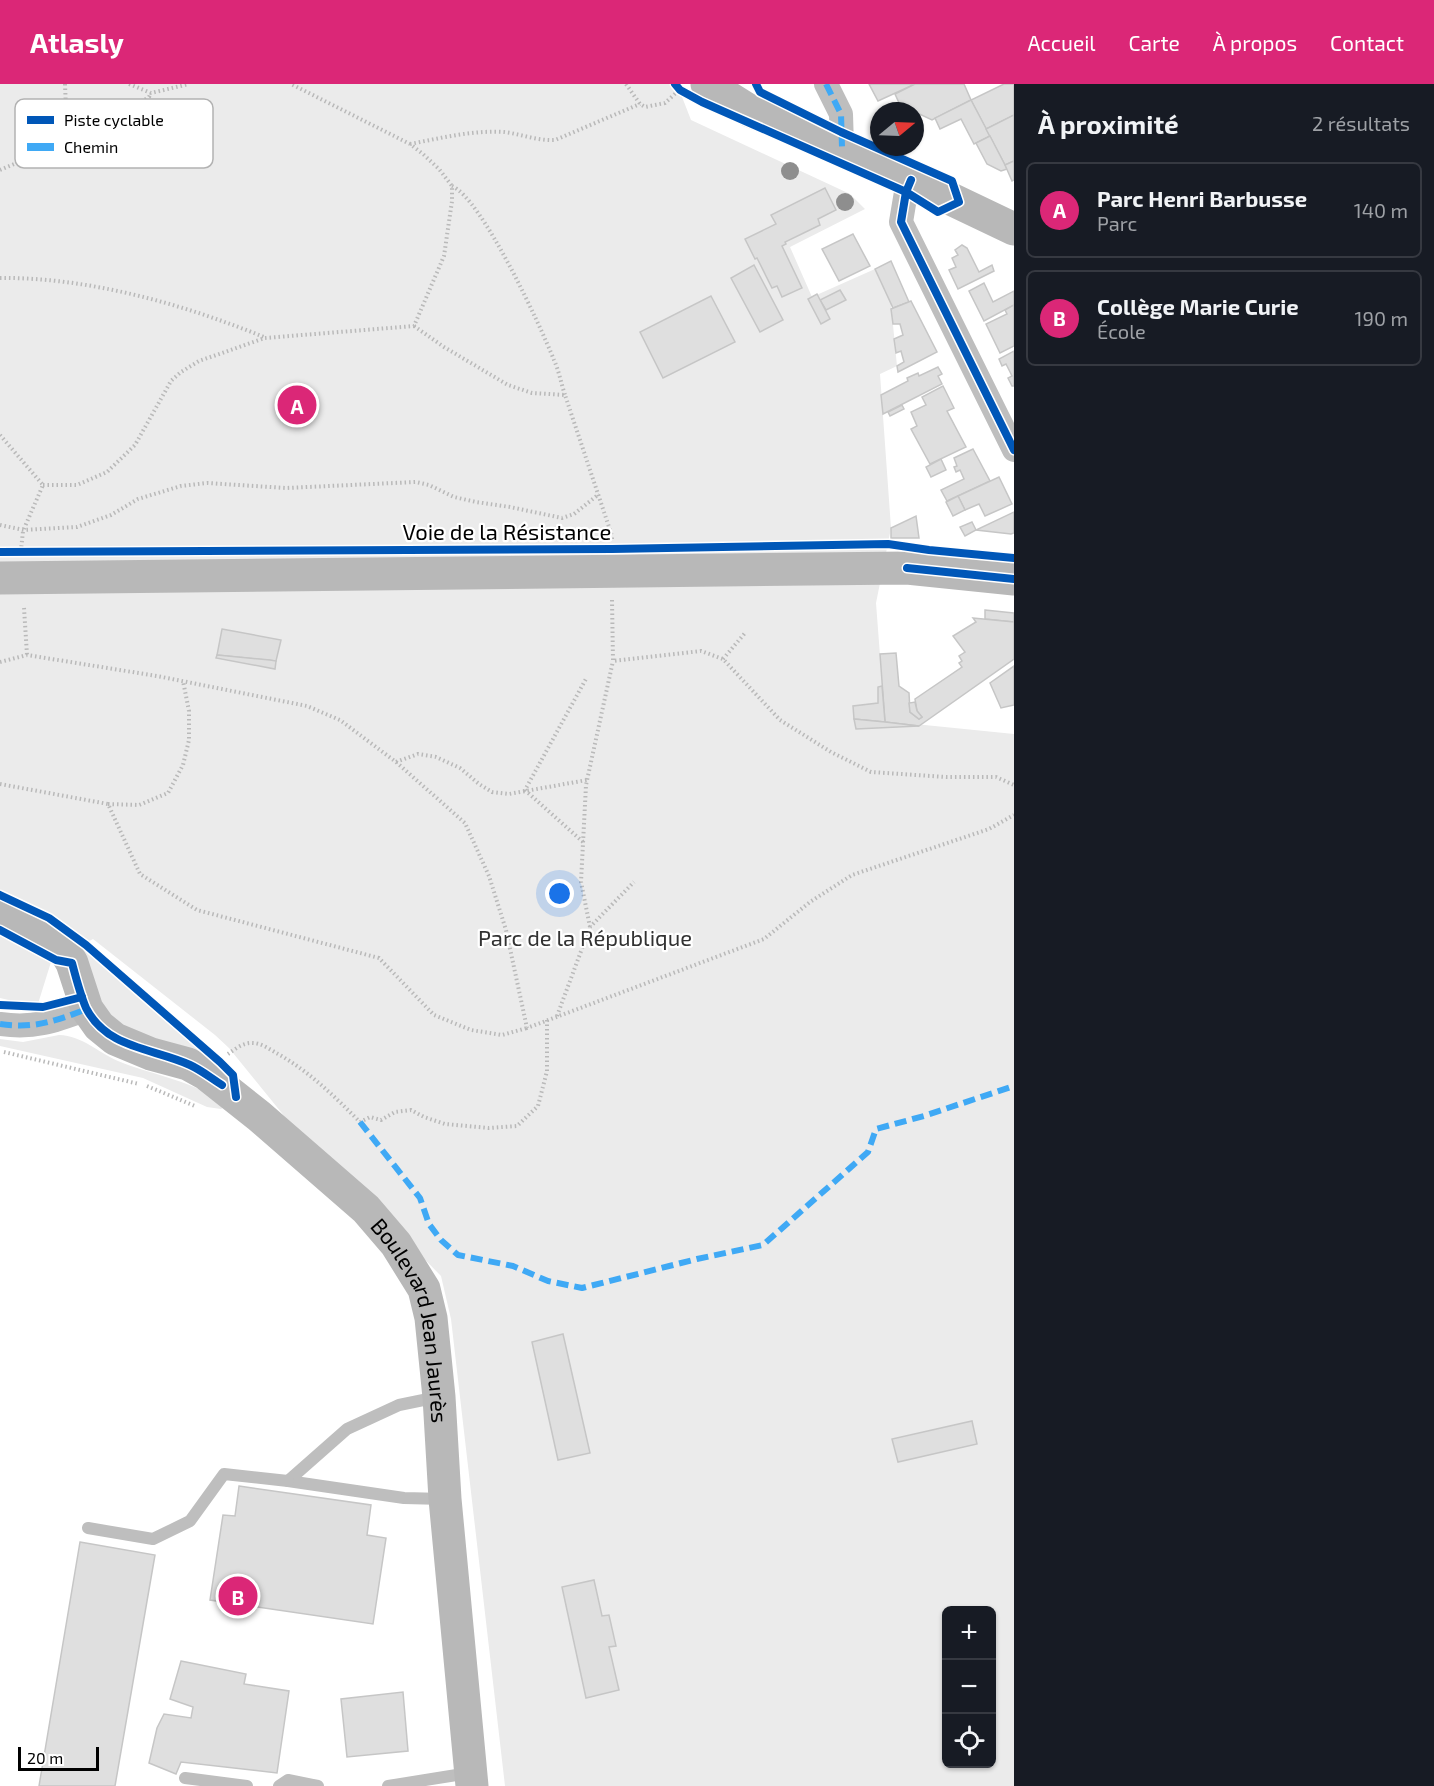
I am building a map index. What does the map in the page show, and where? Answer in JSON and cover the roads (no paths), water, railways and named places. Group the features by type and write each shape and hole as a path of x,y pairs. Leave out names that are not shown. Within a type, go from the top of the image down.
{"street":[{"path":"826,84 841,114 842,147"},
{"path":"696,87 842,147 1014,229"},
{"path":"911,180 906,192 901,222 1014,450"},
{"name":"Voie de la Résistance","path":"17,563 907,568 1014,579"},
{"path":"0,912 28,925 66,951 87,1009 38,1025 23,1027 0,1024"},
{"name":"Boulevard Jean Jaurès","path":"87,1009 99,1026 115,1039 132,1047 188,1064 222,1085 366,1209 396,1244 424,1289 431,1318 439,1397 445,1499 471,1779"}],"lane":[{"path":"288,1481 347,1429 399,1405 439,1397"},
{"path":"88,1528 153,1539 190,1521 224,1474 404,1498 445,1499"},
{"path":"185,1778 247,1786"},
{"path":"388,1786 471,1779"},
{"path":"279,1786 288,1780 318,1786"}],"place":[{"name":"Parc Henri Barbusse","path":"297,405"},
{"name":"Collège Marie Curie","path":"238,1596"}],"park label":[{"name":"Parc de la République","path":"585,937"}]}
